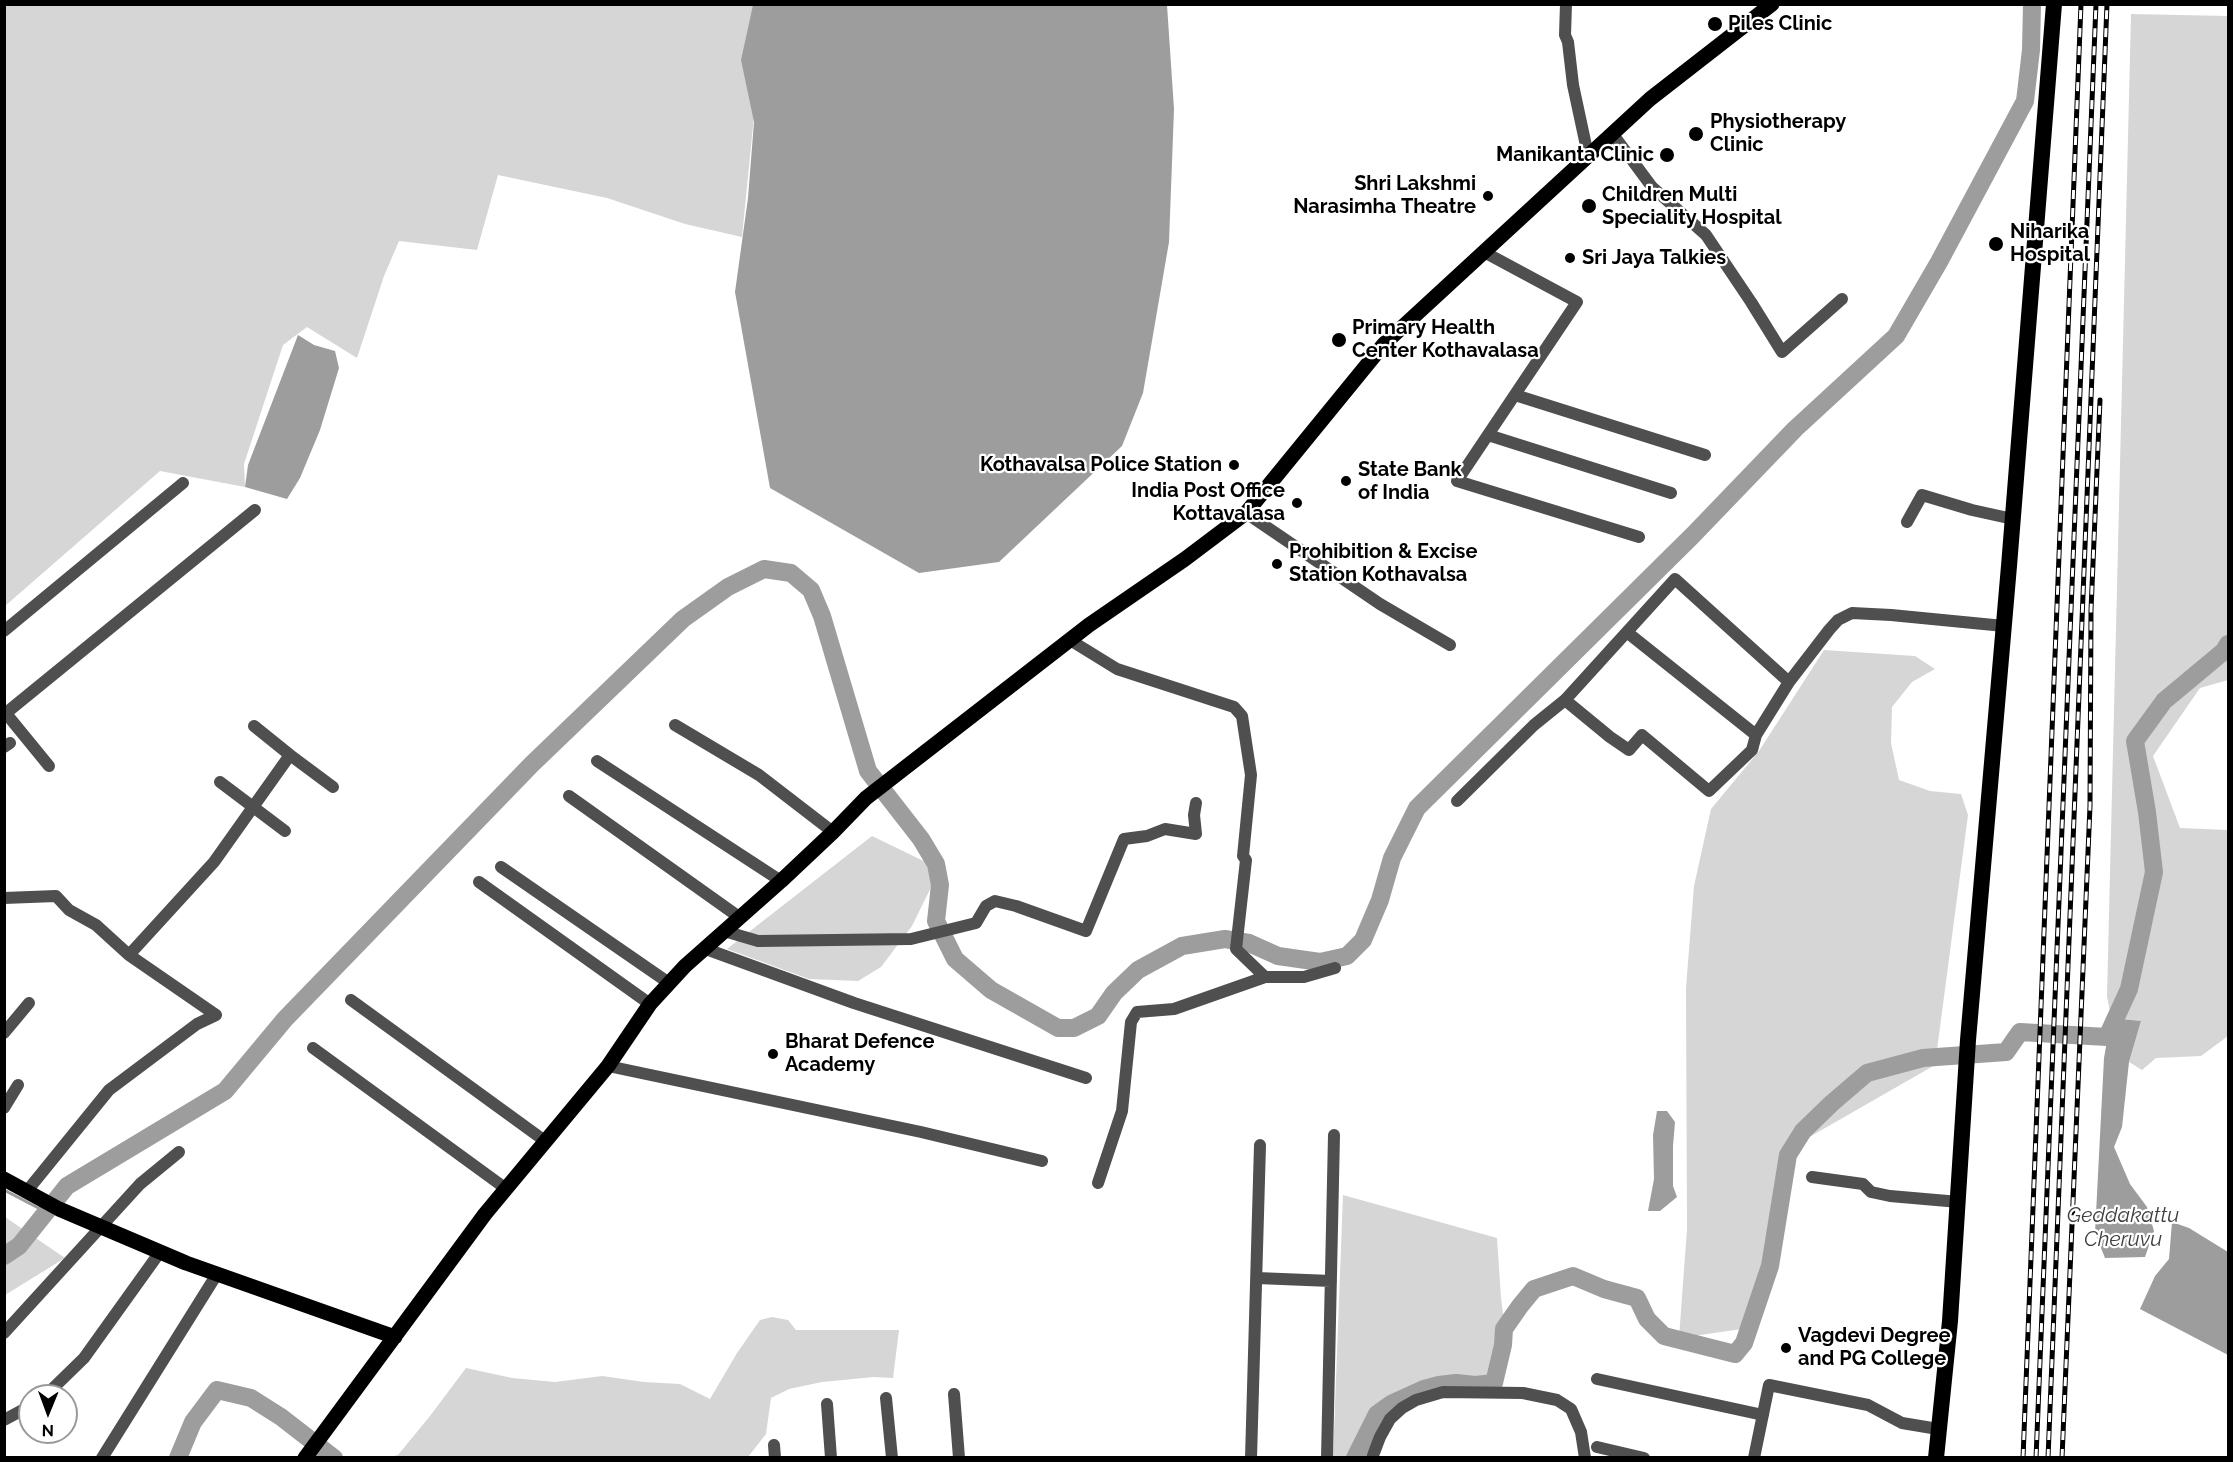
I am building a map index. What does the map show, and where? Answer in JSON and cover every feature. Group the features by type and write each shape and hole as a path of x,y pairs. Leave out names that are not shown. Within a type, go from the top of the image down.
{"highway":[{"path":"1936,1458 1950,1321 1966,1063 2054,4"}],"main road":[{"path":"305,1458 505,1188 608,1066 650,1004 685,966 782,880 866,798 1070,640 1246,513 1384,344 1650,99 1769,5"},
{"path":"4,1179 59,1209 160,1252 395,1336"}],"street":[{"path":"1566,4 1565,35 1588,155"},
{"path":"1612,134 1652,187 1706,235 1782,352 1842,299"},
{"path":"1484,252 1577,302 1457,481 1639,537"},
{"path":"1515,395 1705,455"},
{"path":"1488,435 1671,493"},
{"path":"4,631 183,483"},
{"path":"1907,522 1922,495 2013,519"},
{"path":"49,766 5,712 255,510"},
{"path":"1246,513 1380,604 1450,645"},
{"path":"1457,801 1534,724 1565,700 1675,579 1789,682"},
{"path":"1565,700 1629,750 1642,735 1709,791 1752,750 1756,735 1789,682 1838,620 1852,613 2004,626"},
{"path":"1628,633 1756,735"},
{"path":"1070,640 1117,669 1234,707 1242,716 1251,775 1243,856 1246,860 1236,949 1265,977"},
{"path":"675,725 759,775 833,832"},
{"path":"254,726 333,787"},
{"path":"129,955 214,862 290,755"},
{"path":"597,761 782,880"},
{"path":"220,782 285,831"},
{"path":"569,796 739,917"},
{"path":"724,931 758,941 911,939 976,923 986,906 995,901 1016,906 1086,931 1125,839 1147,836 1164,829 1196,834 1194,815 1196,803"},
{"path":"501,867 669,983"},
{"path":"479,882 650,1004"},
{"path":"4,898 56,896 69,910 96,926 129,955 216,1015 197,1024 109,1090 33,1195"},
{"path":"706,949 854,1003 1086,1078"},
{"path":"1098,1183 1122,1111 1131,1022 1137,1012 1174,1009 1265,977 1304,977 1335,968"},
{"path":"351,1000 545,1141"},
{"path":"4,1033 29,1003"},
{"path":"313,1048 505,1188"},
{"path":"608,1066 921,1132 1042,1161"},
{"path":"4,1108 18,1084"},
{"path":"1327,1458 1334,1135"},
{"path":"1251,1458 1260,1145"},
{"path":"4,1333 103,1228 140,1184 179,1152"},
{"path":"1812,1177 1863,1184 1871,1192 1890,1196 1959,1202"},
{"path":"57,1384 84,1358 160,1252"},
{"path":"102,1458 217,1274"},
{"path":"1257,1278 1331,1281"},
{"path":"1597,1379 1763,1415"},
{"path":"1754,1458 1769,1385 1868,1405 1902,1423 1938,1429"},
{"path":"1372,1458 1390,1419 1402,1408 1416,1400 1443,1392 1523,1393 1557,1400 1571,1409 1581,1432 1585,1458"},
{"path":"954,1394 959,1458"},
{"path":"886,1398 892,1458"},
{"path":"827,1404 831,1458"},
{"path":"4,1420 18,1412"},
{"path":"1597,1447 1644,1458"}],"shaded area":[{"path":"5,5 765,5 742,237 685,224 607,198 498,175 477,250 399,241 384,276 357,358 307,327 283,345 244,464 245,487 160,471 5,606"},
{"path":"2131,14 2228,16 2228,680 2200,688 2153,756 2180,828 2228,830 2228,1036 2201,1056 2156,1058 2142,1070 2129,1062 2141,1021 2111,1018 2107,996"},
{"path":"1824,650 1915,656 1935,669 1912,682 1892,707 1891,743 1899,780 1930,791 1961,794 1968,815 1935,1065 1792,1147 1756,1327 1679,1338 1687,1229 1686,988 1694,886 1711,809 1759,751"},
{"path":"872,836 940,869 912,926 881,967 858,981 809,979 727,949"},
{"path":"1343,1195 1497,1238 1507,1344 1501,1387 1454,1380 1407,1393 1393,1399 1371,1414 1353,1457 1333,1458"},
{"path":"5,1217 65,1258 5,1295"},
{"path":"772,1317 788,1320 796,1330 899,1330 893,1378 874,1377 822,1382 789,1389 771,1398 766,1434 748,1457 391,1457 398,1455 466,1368 512,1378 555,1382 602,1376 680,1384 710,1399 760,1320"}],"water":[{"path":"753,5 1167,5 1174,109 1169,242 1143,393 1122,446 999,562 919,573 770,488 735,292 748,198 754,122 741,60"},
{"path":"298,335 314,345 335,351 339,368 320,430 300,478 287,499 245,487 248,465"},
{"name":"Geddakattu Cheruvu","path":"2111,1018 2141,1021 2129,1062 2122,1127 2114,1147 2130,1184 2147,1207 2154,1231 2145,1257 2105,1258 2095,1233 2104,1058"},
{"path":"1657,1111 1667,1111 1675,1122 1673,1186 1677,1197 1660,1211 1648,1211 1654,1179 1653,1135"},
{"name":"Geddakattu Cheruvu","path":"2172,1222 2189,1228 2228,1252 2228,1355 2140,1309 2155,1276 2169,1259"}],"waterway":[{"path":"4,1256 19,1246 67,1186 225,1091 285,1019 532,764 683,619 728,587 764,569 791,573 811,590 822,616 868,771 921,839 936,864 940,885 936,921 955,959 991,990 1058,1028 1074,1028 1098,1016 1114,993 1138,970 1182,946 1225,939 1249,943 1278,956 1320,962 1347,956 1363,940 1380,900 1392,858 1417,808 1693,535 1795,429 1896,336 1939,262 2025,101 2031,50 2032,4"},
{"path":"1355,1458 1377,1414 1391,1404 1424,1389 1439,1385 1494,1383 1503,1345 1504,1329 1520,1306 1534,1289 1573,1276 1604,1289 1637,1298 1647,1319 1664,1336 1735,1354 1744,1343 1770,1266 1788,1155 1803,1131 1867,1073 1923,1058 2006,1052 2020,1032 2107,1037 2129,989 2154,872 2135,741 2164,701 2224,651 2228,644"},
{"path":"4,1190 46,1212"},
{"path":"178,1458 193,1422 217,1390 251,1398 281,1417 334,1458"}],"railway":[{"path":"2023,1458 2081,4"},
{"path":"2036,1458 2096,4"},
{"path":"2048,1458 2107,4"},
{"path":"2062,1458 2090,806 2091,610 2100,400"}],"place":[{"name":"Piles Clinic","path":"1715,24"},
{"name":"Physiotherapy Clinic","path":"1696,134"},
{"name":"Manikanta Clinic","path":"1667,155"},
{"name":"Shri Lakshmi Narasimha Theatre","path":"1488,196"},
{"name":"Children Multi Speciality Hospital","path":"1589,206"},
{"name":"Niharika Hospital","path":"1996,244"},
{"name":"Sri Jaya Talkies","path":"1570,258"},
{"name":"Primary Health Center Kothavalasa","path":"1339,340"},
{"name":"Kothavalsa Police Station","path":"1234,465"},
{"name":"State Bank of India","path":"1346,481"},
{"name":"India Post Office Kottavalasa","path":"1297,503"},
{"name":"Prohibition & Excise Station Kothavalsa","path":"1277,564"},
{"name":"Bharat Defence Academy","path":"773,1054"},
{"name":"Vagdevi Degree and PG College","path":"1786,1348"}]}
